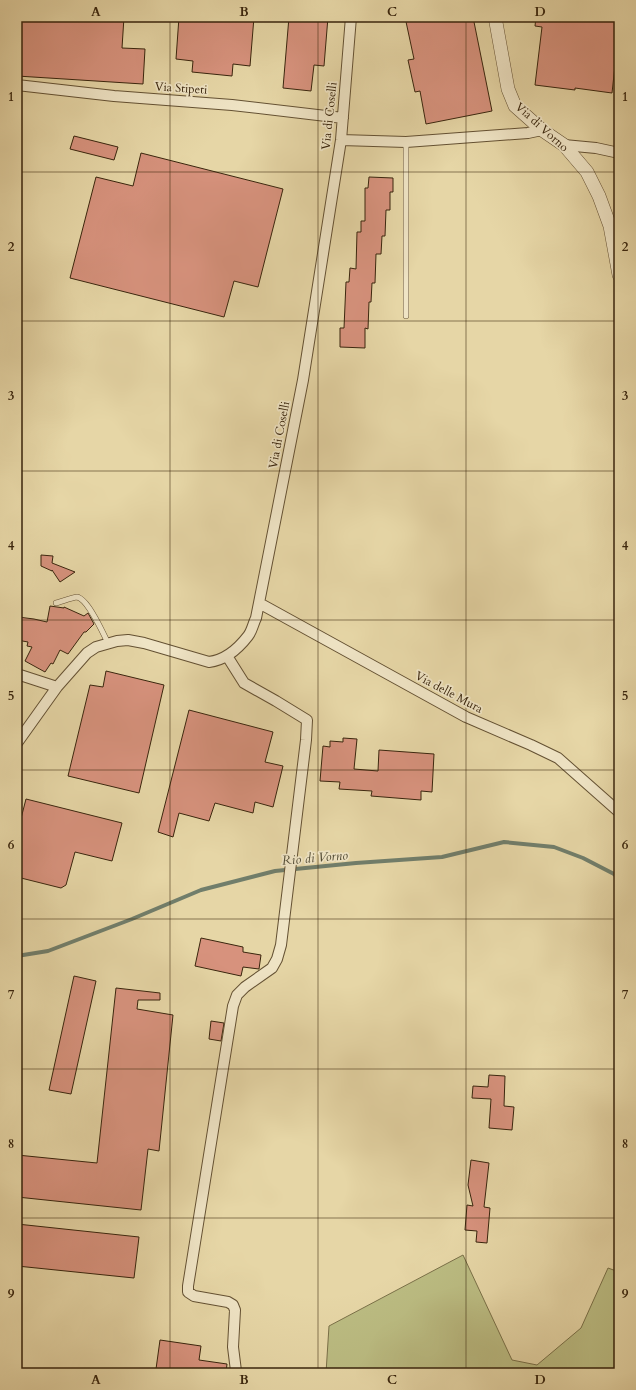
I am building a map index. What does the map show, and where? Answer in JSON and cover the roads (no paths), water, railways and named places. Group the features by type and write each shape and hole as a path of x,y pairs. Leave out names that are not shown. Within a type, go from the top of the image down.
{"street":[{"name":"Via di Coselli","path":"17,744 57,687 87,653 96,647 117,641 128,640 144,642 209,662 219,661 227,656 249,635 256,618 303,380 341,140 351,17"},
{"name":"Via di Vorno","path":"495,17 508,89 514,106 542,130 564,145 586,172 600,196 610,226 619,275"},
{"name":"Via Stipeti","path":"17,85 114,96 232,105 343,118"},
{"path":"341,140 406,142 528,133 542,130"},
{"path":"564,145 596,148 619,153"},
{"name":"Via delle Mura","path":"259,603 466,717 558,758 619,812"},
{"path":"227,656 244,683 307,720 306,740 290,861 281,945 277,960 272,968 245,987 237,995 233,1006 188,1286 188,1292 194,1296 228,1302 233,1305 235,1310 233,1347 236,1371 238,1373"},
{"path":"17,674 57,687"}],"lane":[{"path":"406,142 406,316"},
{"path":"56,603 63,600 67,601 74,597 80,598 98,622 108,643"}],"waterway":[{"name":"Rio di Vorno","path":"17,956 48,951 132,919 201,890 275,871 356,863 442,857 504,842 554,847 583,858 614,874 619,879"}]}
